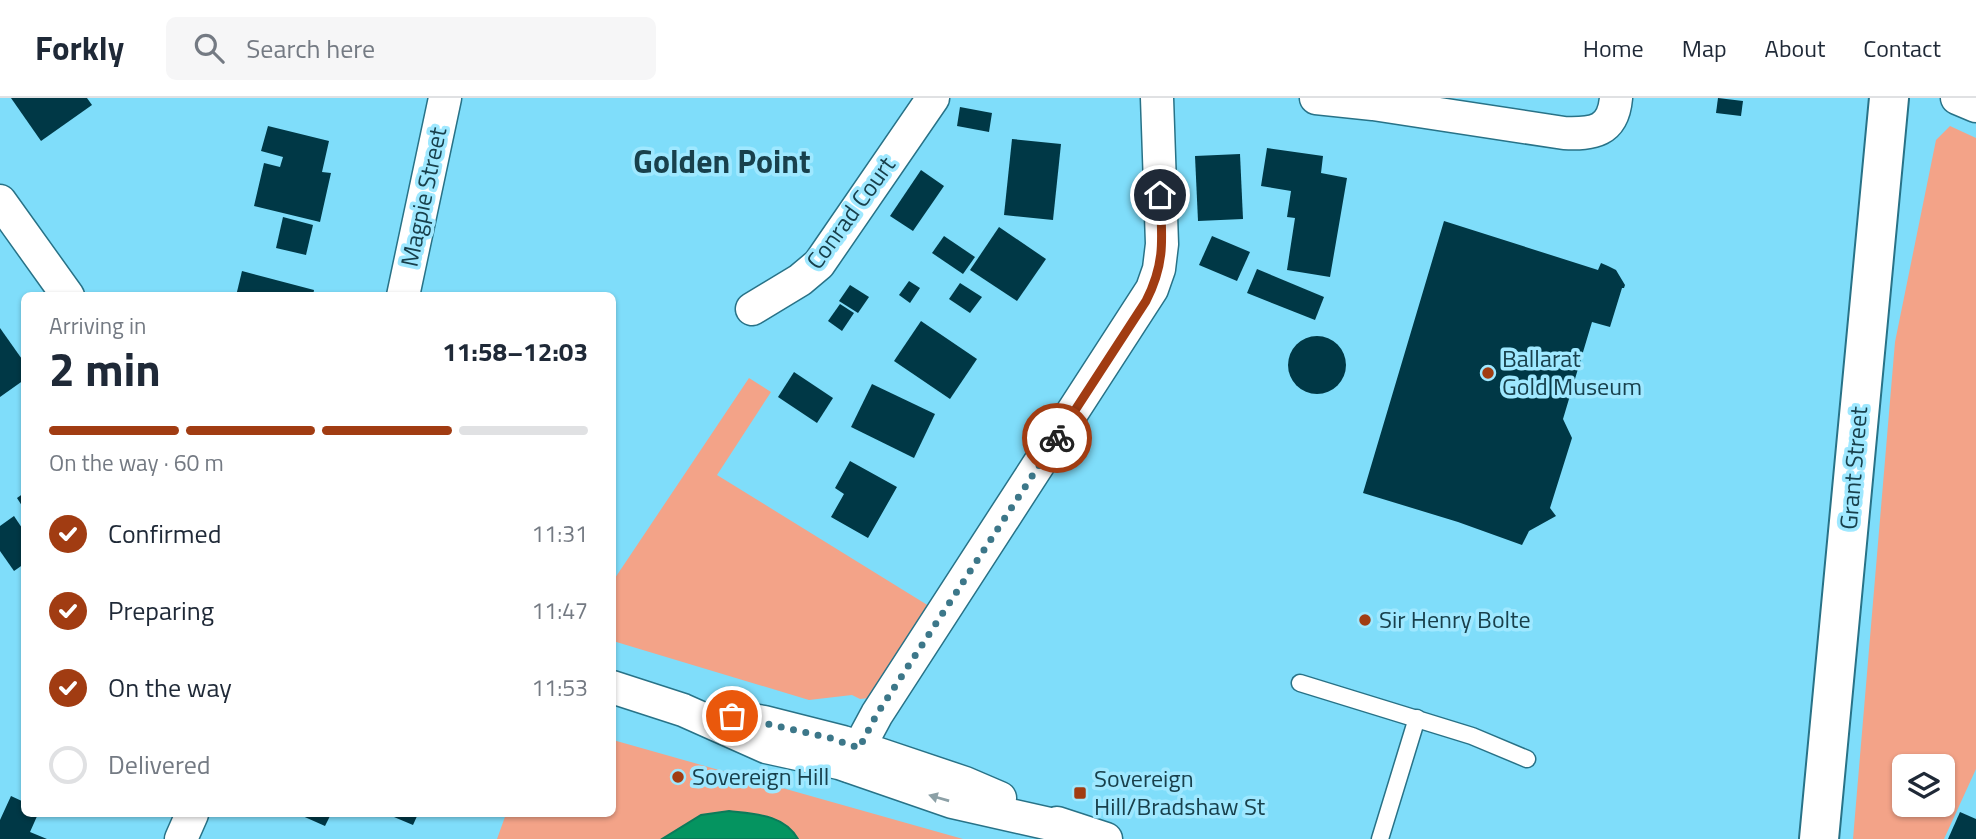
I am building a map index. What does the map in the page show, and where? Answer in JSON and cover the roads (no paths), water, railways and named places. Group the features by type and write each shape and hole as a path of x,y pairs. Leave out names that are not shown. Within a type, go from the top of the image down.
{"main road":[{"name":"Grant Street","path":"1819,839 1889,98"}],"street":[{"name":"Magpie Street","path":"404,292 445,98"},
{"name":"Conrad Court","path":"752,309 800,280 819,264 933,98"},
{"path":"854,757 877,714 1152,289 1159,269 1162,244 1157,98"},
{"path":"1316,98 1354,100 1564,133 1587,134 1600,129 1612,116 1616,98"},
{"path":"1956,98 1976,106"},
{"path":"5,220 65,292"},
{"path":"616,688 662,702 766,747 854,757 965,783 1077,830 1106,839"},
{"path":"854,757 915,791 1016,829 1077,830"},
{"path":"181,839 191,817"}],"lane":[{"path":"1300,683 1472,736 1527,759"},
{"path":"1380,839 1417,719"}],"place":[{"name":"Ballarat Gold Museum","path":"1488,373"},
{"name":"Sir Henry Bolte","path":"1365,620"},
{"name":"Sovereign Hill","path":"678,777"},
{"name":"Sovereign Hill/Bradshaw St","path":"1080,793"}],"district":[{"name":"Golden Point","path":"722,162"}]}
